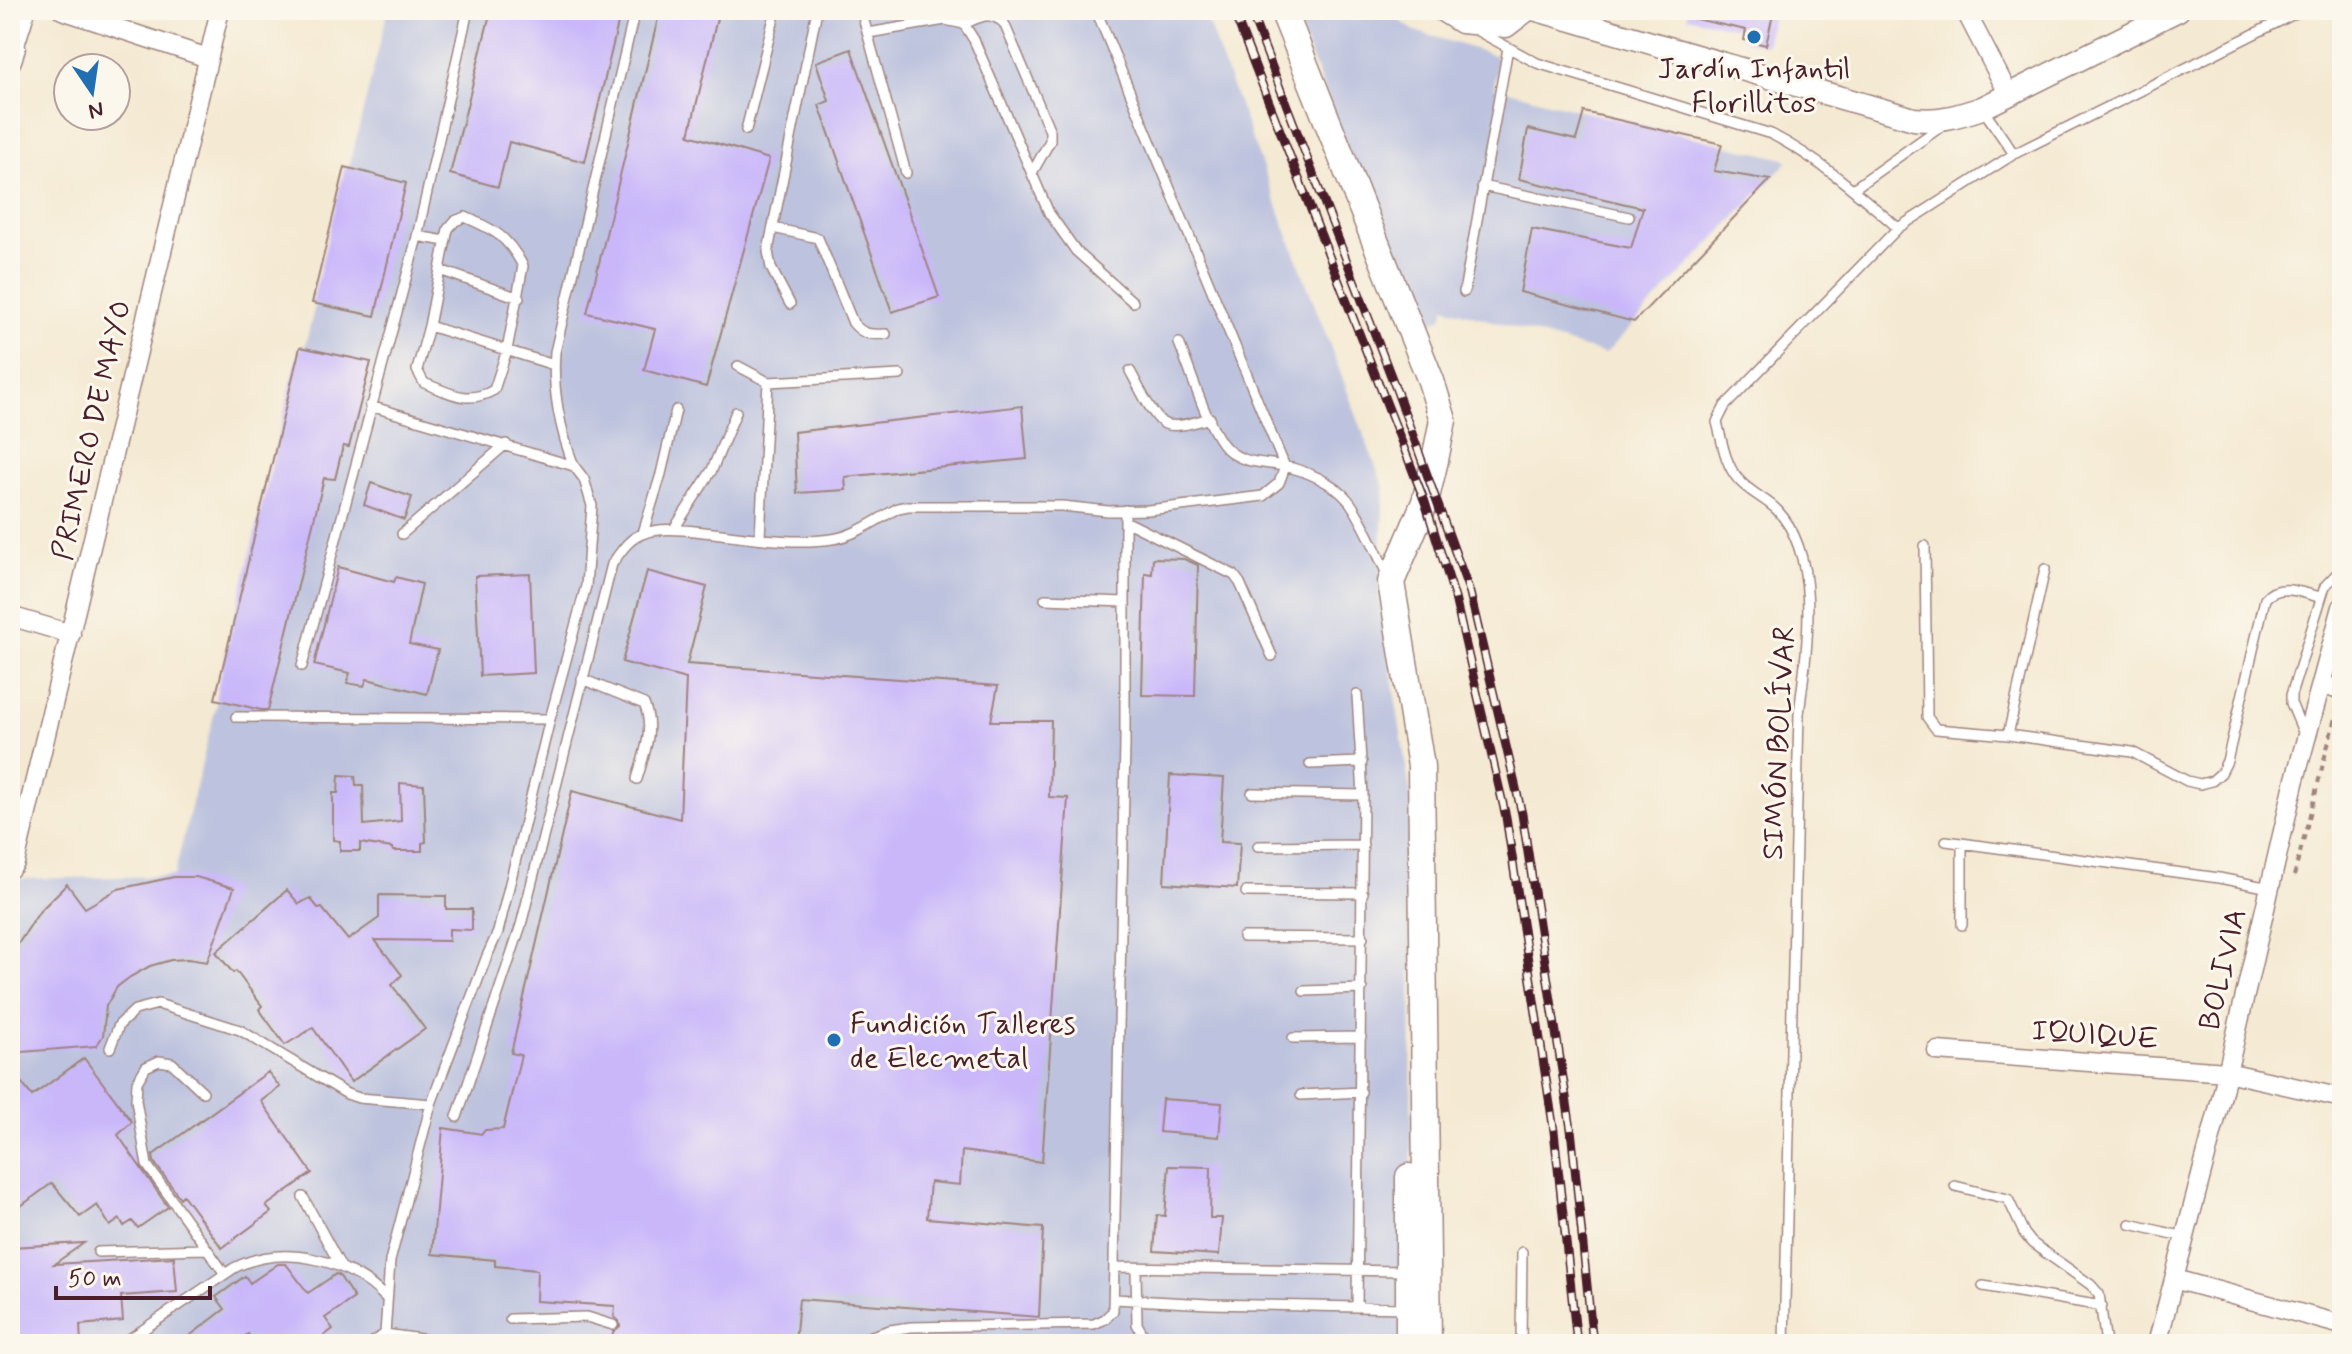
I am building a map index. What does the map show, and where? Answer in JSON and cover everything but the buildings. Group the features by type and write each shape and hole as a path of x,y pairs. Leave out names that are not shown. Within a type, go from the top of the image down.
{"main road":[{"path":"1283,10 1431,381 1443,420 1425,502 1391,582 1421,766 1424,963 1419,1308 1428,1344"},
{"path":"1409,1344 1419,1308"}],"street":[{"path":"11,51 26,10"},
{"path":"62,10 208,58"},
{"name":"PRIMERO DE MAYO","path":"13,866 220,10"},
{"path":"1451,16 1506,26 1527,10"},
{"path":"1537,10 1914,119 1933,121 1982,108 2178,10"},
{"path":"1965,10 2009,95"},
{"name":"BOLIVIA","path":"2157,1344 2227,1072 2306,739 2342,607"},
{"path":"10,616 71,634"},
{"path":"2321,684 2342,691"},
{"name":"IQUIQUE","path":"1937,1051 2227,1072 2342,1098"},
{"path":"2174,1279 2342,1325"}],"lane":[{"path":"302,666 417,236 468,10"},
{"path":"385,1334 390,1261 431,1104 498,932 586,586 592,506 584,479 574,466 564,440 555,352 635,10"},
{"path":"746,130 776,10"},
{"path":"790,304 769,259 817,10"},
{"path":"861,10 906,173"},
{"path":"1096,10 1285,467 1279,483 1263,496 1148,510 1125,516"},
{"path":"1451,16 1537,63 1771,134 1853,189 1898,228 2014,154 2302,10"},
{"path":"868,33 945,20 964,24 986,14 996,16 1004,23 1050,131 1050,141 1032,173"},
{"path":"964,24 974,40 1049,213 1076,251 1133,302"},
{"path":"1464,292 1508,48"},
{"path":"1982,108 2014,154"},
{"path":"1853,189 1952,118"},
{"path":"1482,186 1629,217"},
{"path":"465,217 496,230 513,247 523,266 507,350 494,390 481,397 468,399 424,383 417,370 445,241 448,229 455,221 465,217"},
{"path":"773,228 818,238 853,323 868,335 886,334"},
{"name":"SIMÓN BOLÍVAR","path":"1784,1344 1799,714 1809,622 1801,555 1777,511 1738,479 1728,461 1717,422 1725,406 1898,228"},
{"path":"417,236 445,241"},
{"path":"440,270 519,298"},
{"path":"429,326 554,365"},
{"path":"1179,343 1219,440 1237,457 1316,477 1349,500 1391,582"},
{"path":"738,366 768,382 900,375"},
{"path":"1130,371 1163,424 1210,418"},
{"path":"760,537 768,382"},
{"path":"370,406 574,466"},
{"path":"643,533 676,410"},
{"path":"674,529 712,470 736,412"},
{"path":"402,534 506,444"},
{"path":"457,1117 521,925 612,564 624,547 643,533 674,529 760,537 832,539 908,506 1062,506 1125,516 1234,575 1272,656"},
{"path":"847,1344 890,1330 911,1327 1094,1324 1113,1311 1125,744 1125,516"},
{"path":"1925,546 1927,717 1936,729 2008,735 2132,752 2187,781 2200,784 2212,781 2227,761 2265,599 2271,592 2281,589 2320,597"},
{"path":"2306,739 2291,703 2291,695 2320,597 2331,577 2342,568"},
{"path":"2008,735 2045,569"},
{"path":"1045,599 1125,602"},
{"path":"582,679 644,704 649,716 649,731 637,779"},
{"path":"1357,695 1363,795 1357,1306"},
{"path":"236,717 550,719"},
{"path":"1310,764 1362,762"},
{"path":"1252,793 1363,795"},
{"path":"1946,841 2270,888"},
{"path":"1962,843 1962,925"},
{"path":"1258,846 1363,845"},
{"path":"1246,892 1363,893"},
{"path":"1243,937 1363,938"},
{"path":"1304,991 1362,989"},
{"path":"110,1048 119,1025 135,1010 158,1004 240,1030 347,1094 359,1098 431,1104"},
{"path":"1293,1038 1361,1037"},
{"path":"203,1092 172,1063 159,1061 146,1067 137,1082 136,1100 147,1165 225,1274"},
{"path":"1301,1095 1361,1092"},
{"path":"1955,1186 2008,1199 2032,1243 2091,1285 2099,1294 2106,1344"},
{"path":"303,1197 341,1267"},
{"path":"2130,1224 2185,1237"},
{"path":"98,1252 205,1249"},
{"path":"1521,1344 1522,1252"},
{"path":"122,1344 225,1274 249,1260 271,1256 311,1259 341,1267 373,1285 386,1298"},
{"path":"1114,1267 1419,1272"},
{"path":"1136,1268 1137,1324 1148,1344"},
{"path":"1983,1286 2102,1306"},
{"path":"1114,1299 1419,1308"},
{"path":"510,1319 587,1317 613,1325"},
{"path":"369,1344 385,1334 418,1342 457,1344"}],"shaded area":[{"path":"388,10 1203,10 1384,488 1379,593 1411,798 1412,1344 10,1344 10,879 174,876"},
{"path":"1293,10 1383,10 1415,31 1494,55 1498,58 1494,87 1584,112 1789,160 1605,354 1445,307 1442,318 1417,328"}],"railway":[{"path":"1233,10 1425,502 1455,598 1506,817 1554,1131 1577,1344"},
{"path":"1250,10 1396,389 1470,593 1522,814 1571,1129 1593,1344"}],"place":[{"name":"Jardín Infantil Florillitos","path":"1754,37"},
{"name":"Fundición Talleres de Elecmetal","path":"834,1040"}]}
